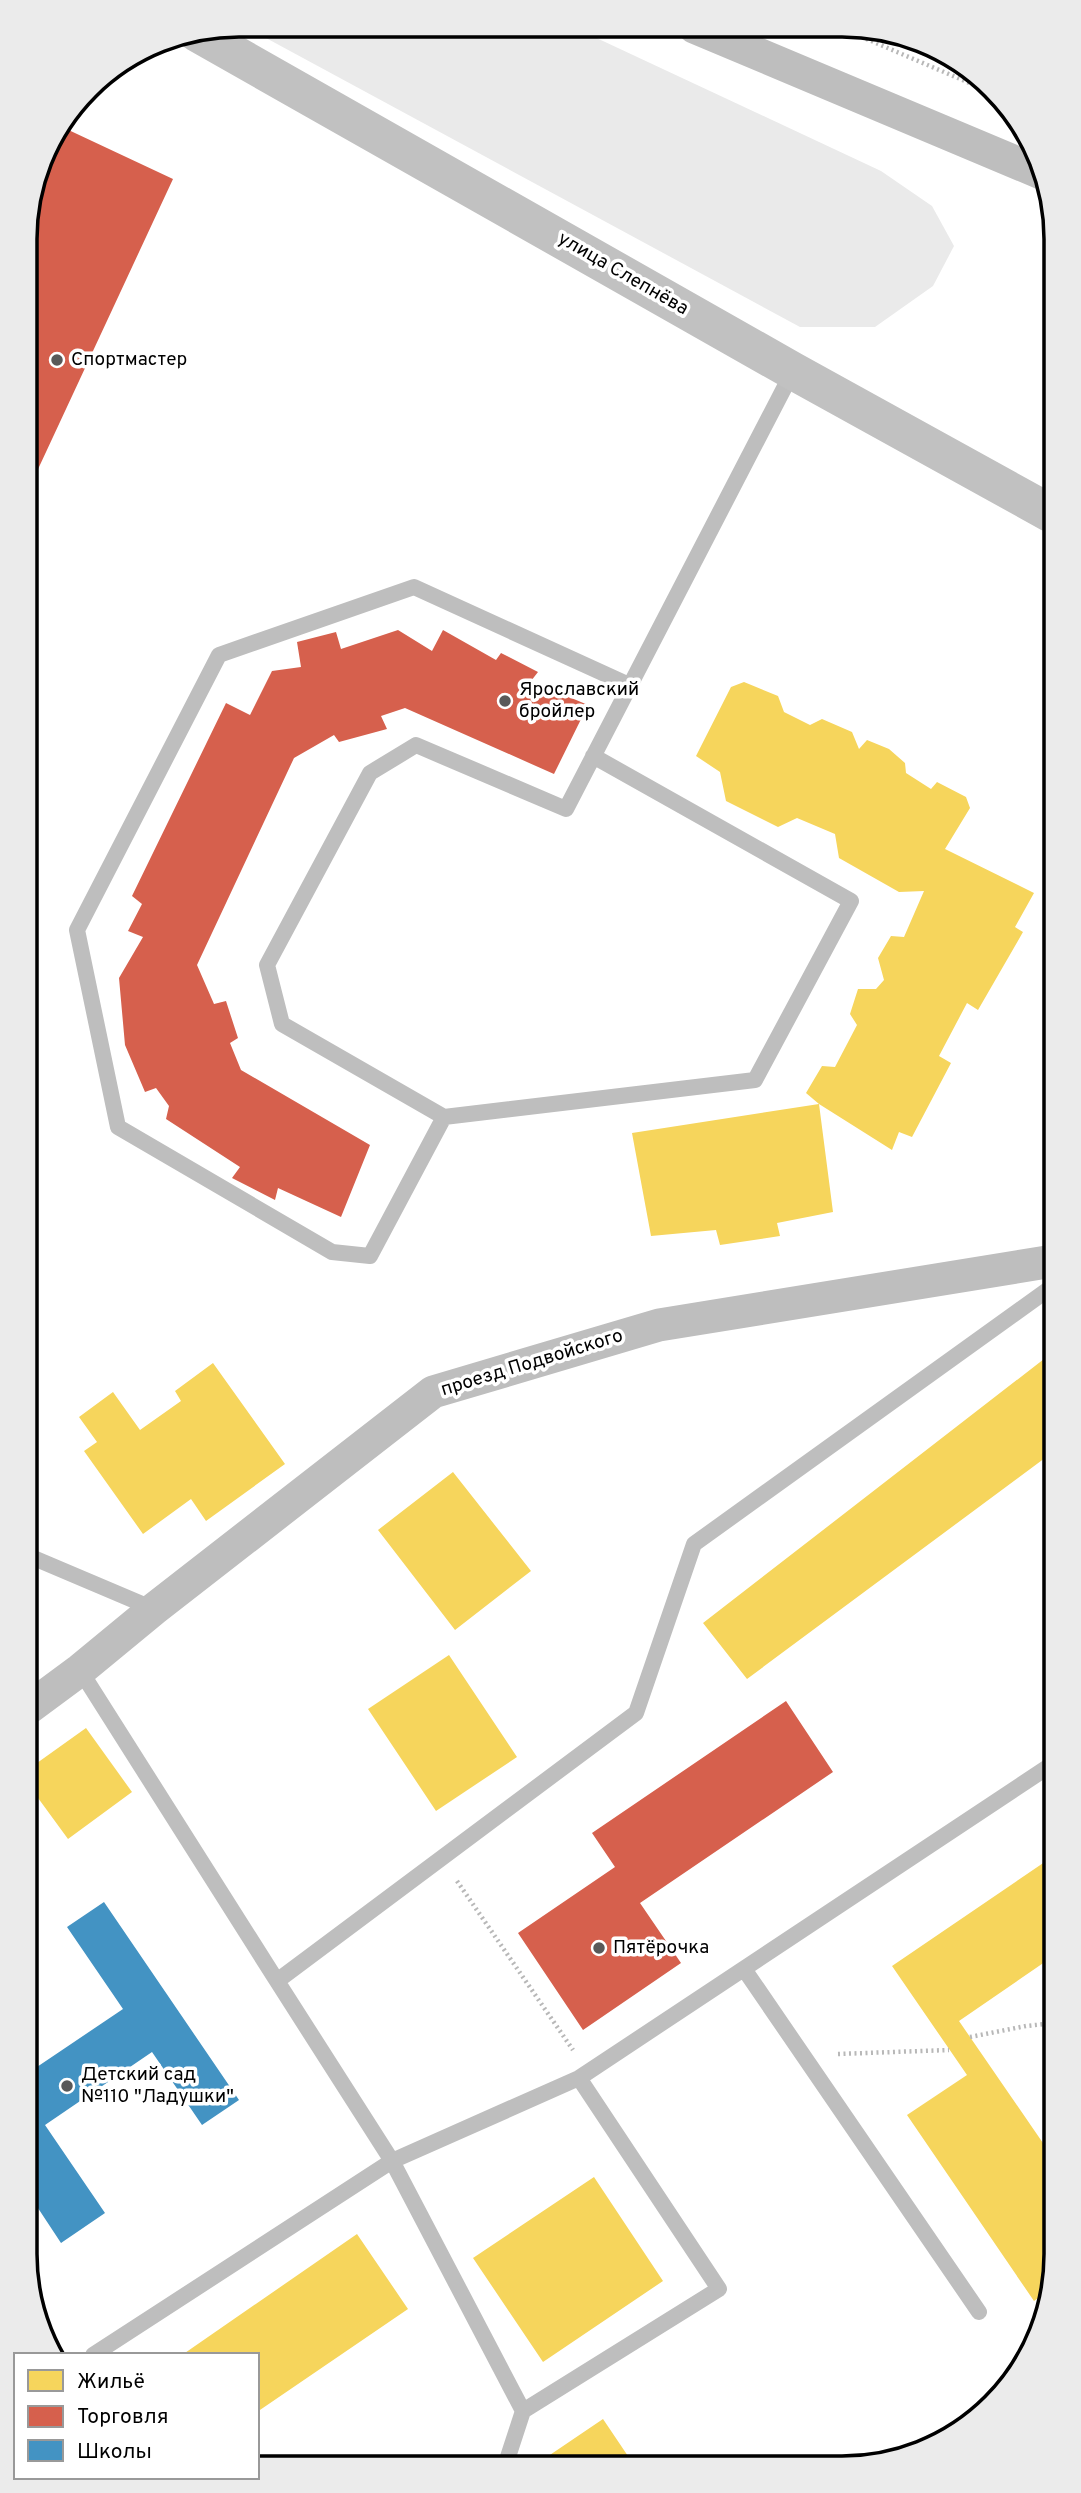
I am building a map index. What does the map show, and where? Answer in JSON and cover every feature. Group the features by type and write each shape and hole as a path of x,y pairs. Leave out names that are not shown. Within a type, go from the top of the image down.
{"street":[{"path":"718,37 1032,169"},
{"name":"улица Слепнёва","path":"209,40 793,371 1044,510"},
{"name":"проезд Подвойского","path":"37,1702 433,1392 659,1325 1044,1262"}],"lane":[{"path":"593,757 851,901 755,1080 444,1117 282,1024 267,965 369,773 416,745 566,809 793,371"},
{"path":"444,1117 370,1256 332,1252 118,1127 78,930 219,655 414,587 629,685"},
{"path":"277,1981 636,1713 694,1544 1044,1292"},
{"path":"37,1559 154,1609"},
{"path":"80,1670 392,2161 523,2412"},
{"path":"96,2353 392,2161 579,2078 1044,1770"},
{"path":"744,1969 979,2312"},
{"path":"508,2456 523,2412 719,2289 579,2078"}],"path":[{"path":"865,38 971,84"},
{"path":"440,1857 573,2050"},
{"path":"970,2038 1044,2025"},
{"path":"803,2055 949,2050"}],"shaded area":[{"path":"264,37 594,37 881,171 932,206 954,246 933,286 875,327 800,327"}],"building: Жильё":[{"path":"744,682 778,696 784,712 810,725 822,719 852,732 859,749 867,740 889,749 905,763 906,773 931,789 937,782 966,797 970,808 945,849 1034,893 1015,927 1023,932 978,1010 967,1003 939,1056 951,1063 912,1137 899,1132 892,1150 806,1093 822,1066 835,1067 857,1025 850,1014 858,989 876,989 884,980 878,958 891,936 904,937 924,891 899,892 839,858 835,834 797,818 778,827 726,801 720,772 696,756 731,687"},
{"path":"819,1104 833,1212 777,1223 780,1236 720,1245 716,1230 651,1236 632,1133"},
{"path":"1044,1359 1044,1459 747,1679 703,1623"},
{"path":"213,1363 285,1464 206,1521 191,1499 143,1534 84,1451 97,1442 79,1417 113,1392 140,1430 181,1401 175,1391"},
{"path":"453,1472 531,1571 455,1630 378,1530"},
{"path":"449,1655 517,1757 436,1811 368,1709"},
{"path":"86,1728 132,1792 68,1839 37,1797 37,1763"},
{"path":"1044,1862 1044,1963 959,2021 1044,2145 1044,2268 1039,2297 1034,2301 907,2115 967,2075 892,1966"},
{"path":"594,2177 663,2281 543,2362 473,2258"},
{"path":"357,2234 408,2309 259,2411 259,2353 185,2353"},
{"path":"603,2419 628,2456 548,2456"}],"building: Торговля":[{"name":"Спортмастер","path":"68,130 173,179 37,471 37,225 47,173 52,161"},
{"path":"398,630 432,651 443,630 496,660 501,653 538,672 531,681 588,705 554,774 405,708 381,716 387,729 339,742 334,735 294,758 197,965 214,1004 226,1001 238,1038 230,1043 241,1070 370,1145 341,1217 278,1188 275,1200 232,1178 240,1167 166,1119 169,1106 156,1088 145,1092 125,1045 119,978 143,937 128,931 142,904 132,896 226,703 250,715 272,671 301,667 297,642 336,632 341,649"},
{"path":"786,1701 833,1772 640,1903 681,1963 583,2030 518,1933 615,1867 592,1833"}],"building: Школы":[{"name":"Детский сад №110 \"Ладушки\"","path":"104,1902 239,2100 202,2125 152,2052 45,2125 105,2213 61,2243 37,2207 37,2067 123,2009 67,1927"}],"place":[{"name":"Спортмастер","path":"57,360"},
{"name":"Ярославский бройлер","path":"505,701"},
{"name":"Пятёрочка","path":"599,1948"},
{"name":"Детский сад №110 \"Ладушки\"","path":"67,2086"}]}
